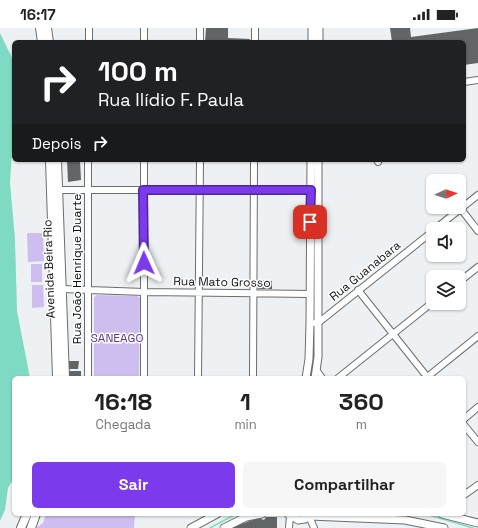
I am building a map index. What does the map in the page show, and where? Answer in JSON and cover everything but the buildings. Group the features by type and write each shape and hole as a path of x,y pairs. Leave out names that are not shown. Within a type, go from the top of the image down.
{"main road":[{"path":"40,28 42,40"},
{"path":"47,28 49,40"},
{"name":"Avenida Beira Rio","path":"50,162 57,376"},
{"name":"Avenida Beira Rio","path":"57,162 65,376"},
{"path":"22,528 26,516"},
{"path":"31,528 35,516"}],"street":[{"path":"89,28 89,40"},
{"path":"144,28 144,40"},
{"path":"200,28 200,40"},
{"path":"254,40 255,28"},
{"path":"312,28 312,40"},
{"path":"319,28 319,40"},
{"path":"466,82 478,80"},
{"name":"Rua João Henrique Duarte","path":"88,162 88,376"},
{"path":"144,162 144,376"},
{"path":"198,376 200,162"},
{"path":"253,376 254,162"},
{"path":"311,162 314,190 314,269 318,323 316,375"},
{"path":"314,190 318,162"},
{"path":"58,190 314,190"},
{"path":"466,205 478,195"},
{"path":"444,222 454,214"},
{"path":"465,214 478,231"},
{"name":"Rua Guanabara","path":"318,323 426,237"},
{"path":"466,276 478,267"},
{"path":"306,376 309,359 310,294 314,269"},
{"name":"Rua Mato Grosso","path":"62,289 89,291 310,294"},
{"path":"358,290 425,376"},
{"path":"340,376 426,307"},
{"path":"310,323 318,323"},
{"path":"429,376 478,336"},
{"path":"466,417 478,407"},
{"path":"466,427 478,442"},
{"path":"466,494 478,485"},
{"path":"191,528 213,516"},
{"path":"224,528 254,516"},
{"path":"289,516 289,528"},
{"path":"291,516 298,520 308,516"},
{"path":"310,516 314,528"},
{"path":"329,516 405,520 444,528"},
{"path":"450,516 478,523"}],"green space":[{"path":"27,233 43,233 44,261 28,262"},
{"path":"31,264 42,264 42,282 31,282"},
{"path":"32,285 43,285 44,307 32,308"},
{"name":"SANEAGO","path":"96,295 137,296 140,298 139,376 94,376 94,298"},
{"path":"45,516 135,516 134,528 36,528 43,523"}],"shaded area":[{"path":"0,33 12,58 12,150 10,183 15,239 17,311 30,376 12,376 12,481 8,488 5,510 0,521"}],"waterway":[{"path":"210,528 232,516"},
{"path":"433,516 473,528"}],"route":[{"path":"144,263 143,190 311,190 310,222"}]}
